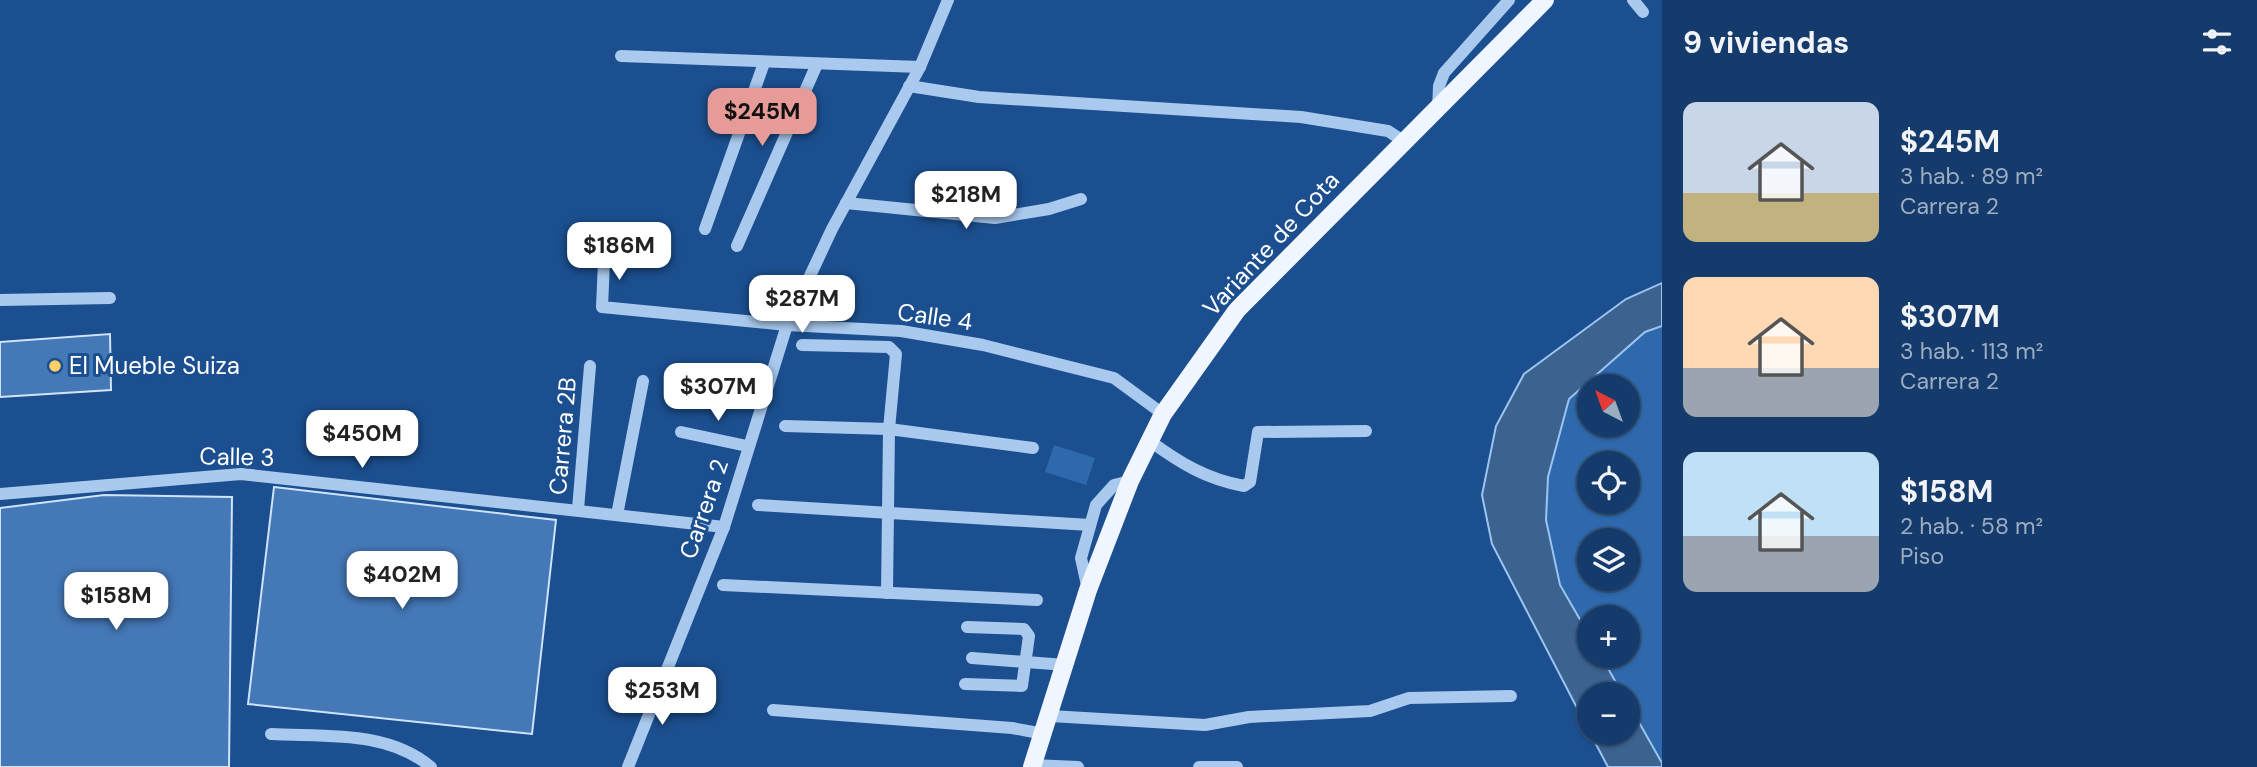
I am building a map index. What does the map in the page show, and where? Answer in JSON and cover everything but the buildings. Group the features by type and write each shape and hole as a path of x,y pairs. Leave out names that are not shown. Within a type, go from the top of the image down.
{"main road":[{"name":"Variante de Cota","path":"1032,766 1088,590 1130,481 1163,414 1237,310 1545,0"}],"street":[{"name":"Carrera 2","path":"628,767 724,527 747,446 787,325 845,203 920,66 948,0"},
{"path":"1438,110 1439,86 1444,73 1510,0"},
{"path":"1633,0 1643,12"},
{"path":"621,57 764,64 920,66"},
{"path":"705,229 764,64"},
{"path":"737,246 817,64"},
{"path":"909,86 979,97 1279,114 1388,131 1405,142"},
{"path":"845,203 995,218 1049,209 1081,199"},
{"name":"Calle 4","path":"604,262 602,307 787,325 901,331 984,345 1114,378 1163,414"},
{"path":"0,300 110,298"},
{"path":"802,345 889,347 896,354 889,429 887,593"},
{"name":"Carrera 2B","path":"578,509 590,366"},
{"path":"617,515 643,382"},
{"path":"785,426 889,429 1033,448"},
{"path":"1150,441 1196,473 1244,486 1250,482 1258,432 1366,431"},
{"path":"681,432 747,446"},
{"name":"Calle 3","path":"0,494 241,474 724,527"},
{"path":"1088,590 1081,558 1096,505 1114,485 1130,481"},
{"path":"758,505 1090,525"},
{"path":"723,585 1037,600"},
{"path":"965,684 1017,688 1022,686 1029,636 1024,629 967,627"},
{"path":"972,658 1066,665"},
{"path":"1049,716 1205,724 1249,717 1370,710 1409,698 1511,696"},
{"path":"773,710 1012,728 1044,734"},
{"path":"271,734 385,741 416,755 431,767"},
{"path":"1032,766 1078,767"},
{"path":"1199,767 1237,767"}],"shaded area":[{"path":"1662,283 1662,326 1645,332 1597,374 1577,374 1577,392 1569,399 1548,477 1546,520 1560,585 1577,614 1577,668 1608,668 1616,682 1577,682 1577,708 1492,544 1482,495 1496,426 1524,374 1626,299"},
{"path":"1662,326 1662,763 1640,724 1640,682 1616,682 1608,668 1640,668 1640,605 1577,605 1577,614 1560,585 1546,520 1548,477 1569,399 1577,392 1577,438 1640,438 1640,374 1597,374 1645,332"},
{"path":"1054,445 1095,458 1086,485 1045,472"},
{"path":"1640,724 1662,763 1662,767 1608,767 1596,745 1640,745"}],"place":[{"name":"El Mueble Suiza","path":"55,366"}]}
